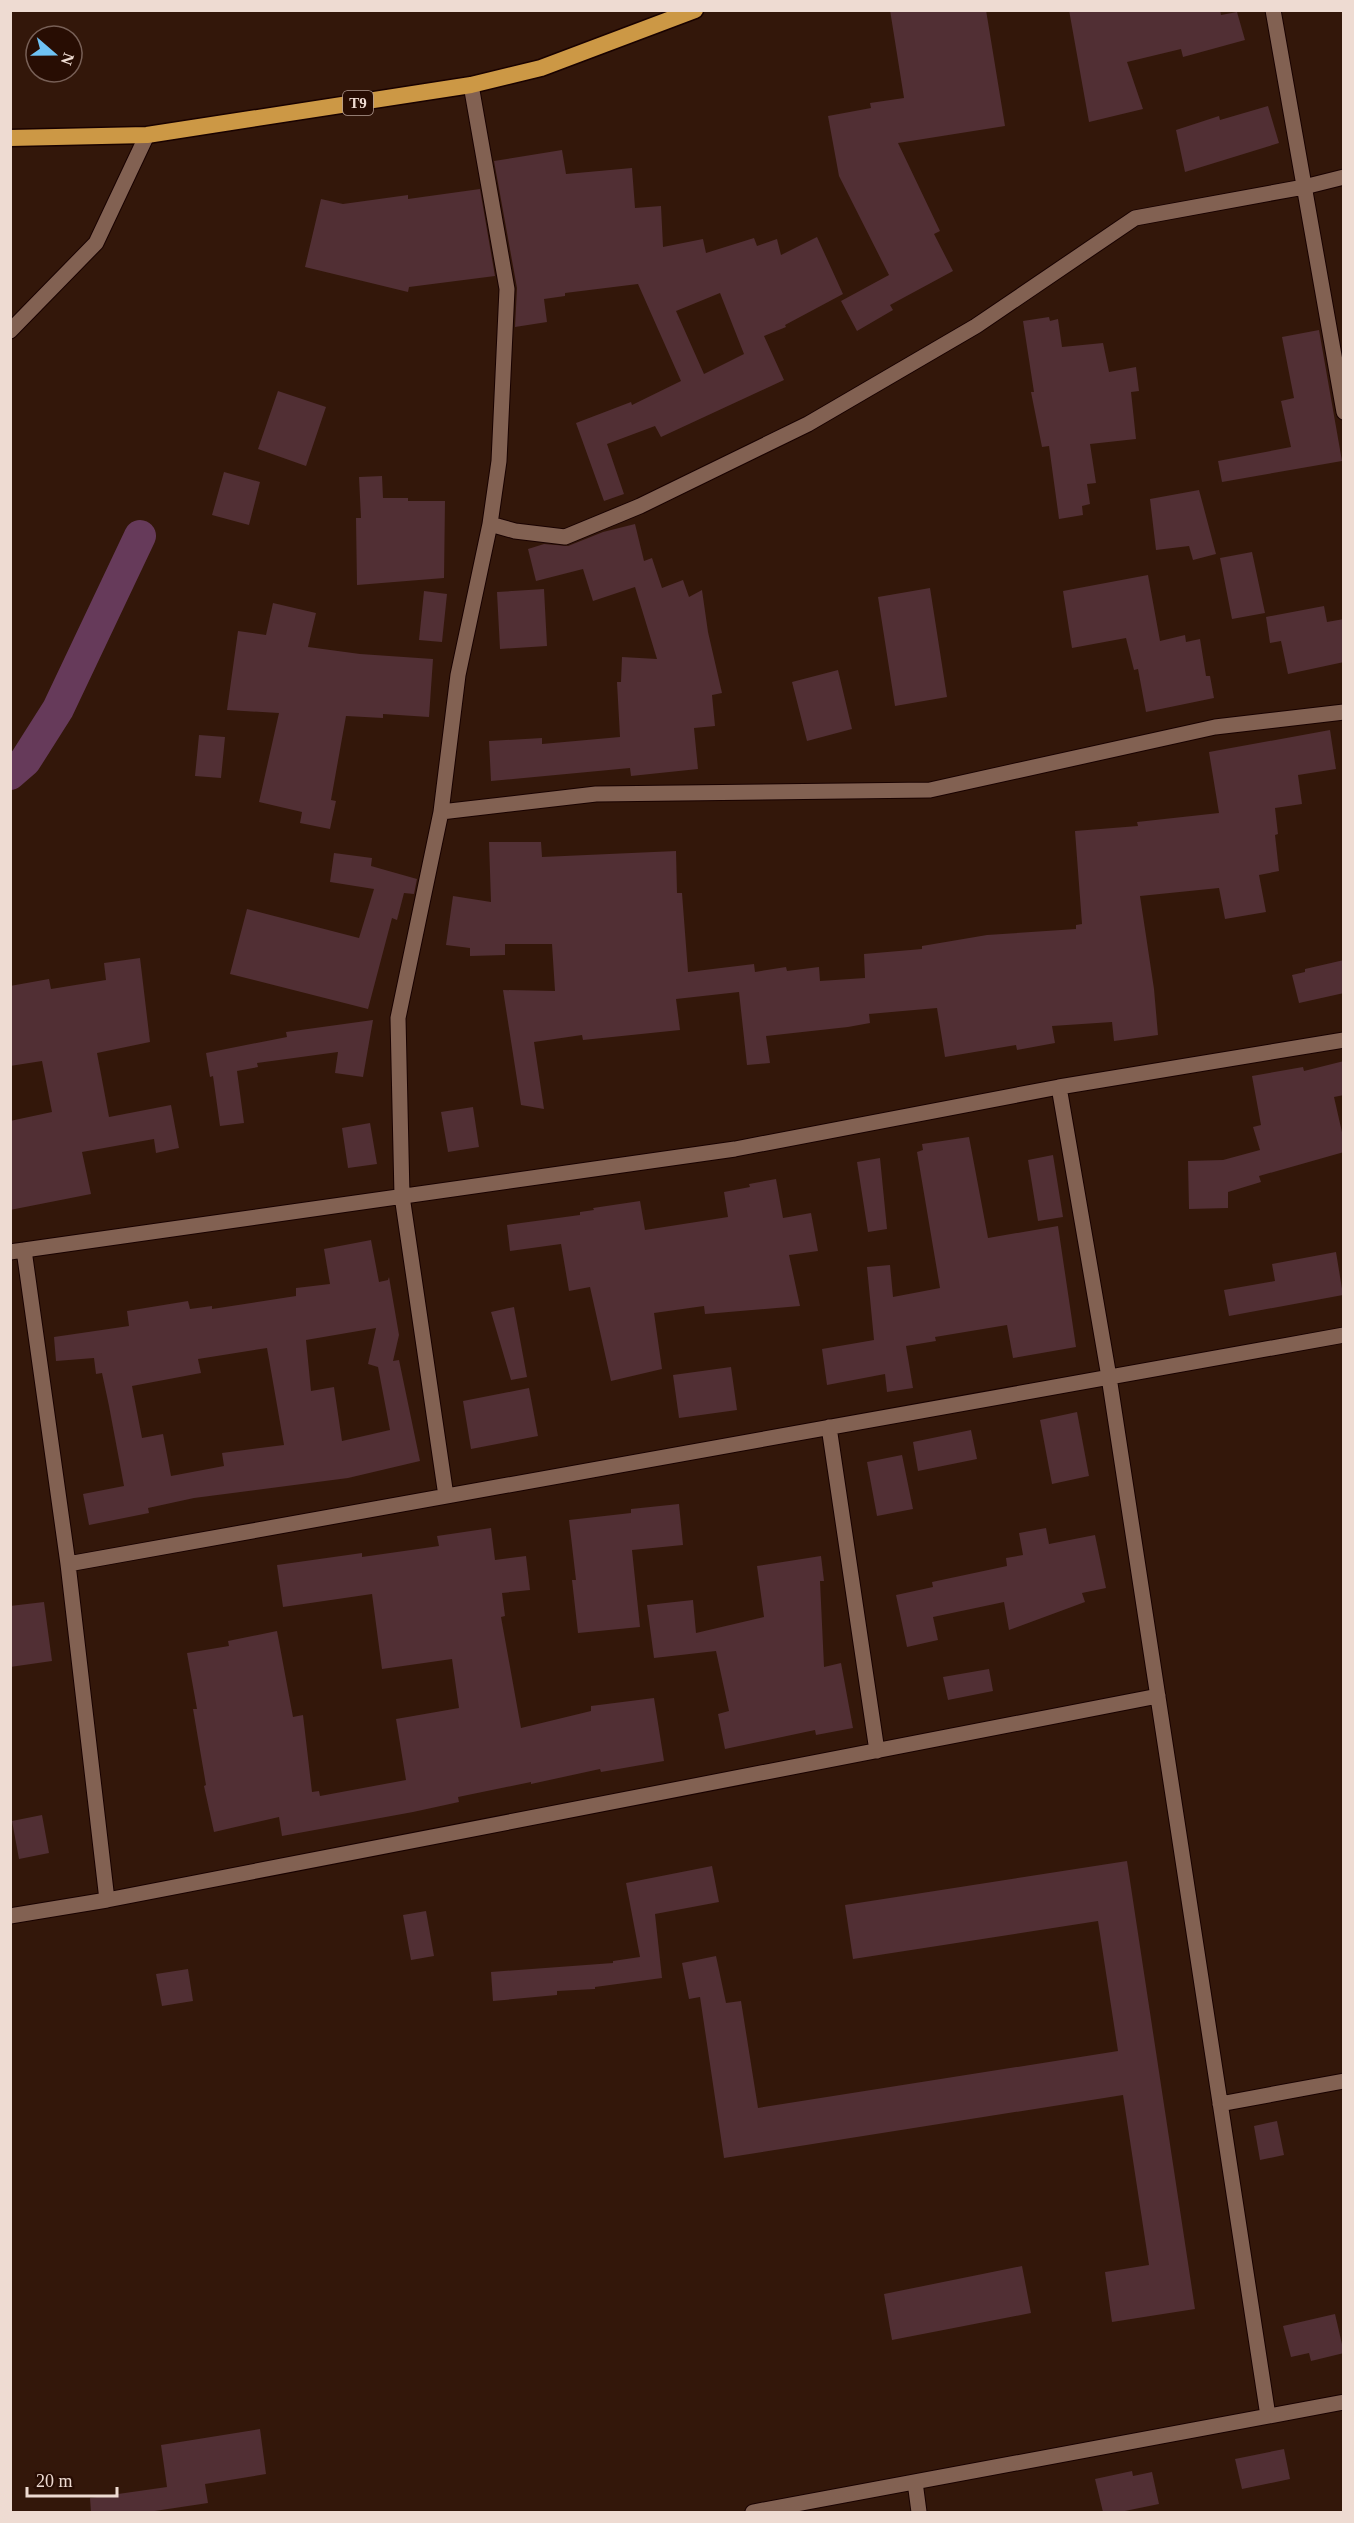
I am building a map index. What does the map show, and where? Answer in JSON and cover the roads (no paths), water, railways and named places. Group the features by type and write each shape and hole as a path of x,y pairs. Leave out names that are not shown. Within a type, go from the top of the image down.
{"highway":[{"name":"T9","path":"10,138 147,135 471,85 541,68 695,10"}],"street":[{"path":"1273,10 1344,412"},
{"path":"446,1496 402,1196 398,1018 441,812 458,675 490,524 499,461 507,289 471,85"},
{"path":"10,331 96,243 147,135"},
{"path":"490,524 515,531 565,537 640,506 808,424 976,326 1135,218 1304,187 1344,177"},
{"path":"441,812 596,794 930,790 1215,727 1344,712"},
{"path":"107,1900 68,1564 17,1251 735,1149 1059,1087 1344,1040"},
{"path":"1059,1087 1109,1377 1268,2416"},
{"path":"68,1564 1344,1335"},
{"path":"829,1427 877,1750"},
{"path":"10,1916 107,1900 1158,1696"},
{"path":"1220,2104 1344,2081"},
{"path":"753,2512 1344,2402"},
{"path":"915,2482 920,2512"}],"waterway":[{"path":"10,774 25,761 58,709 140,536"}]}
